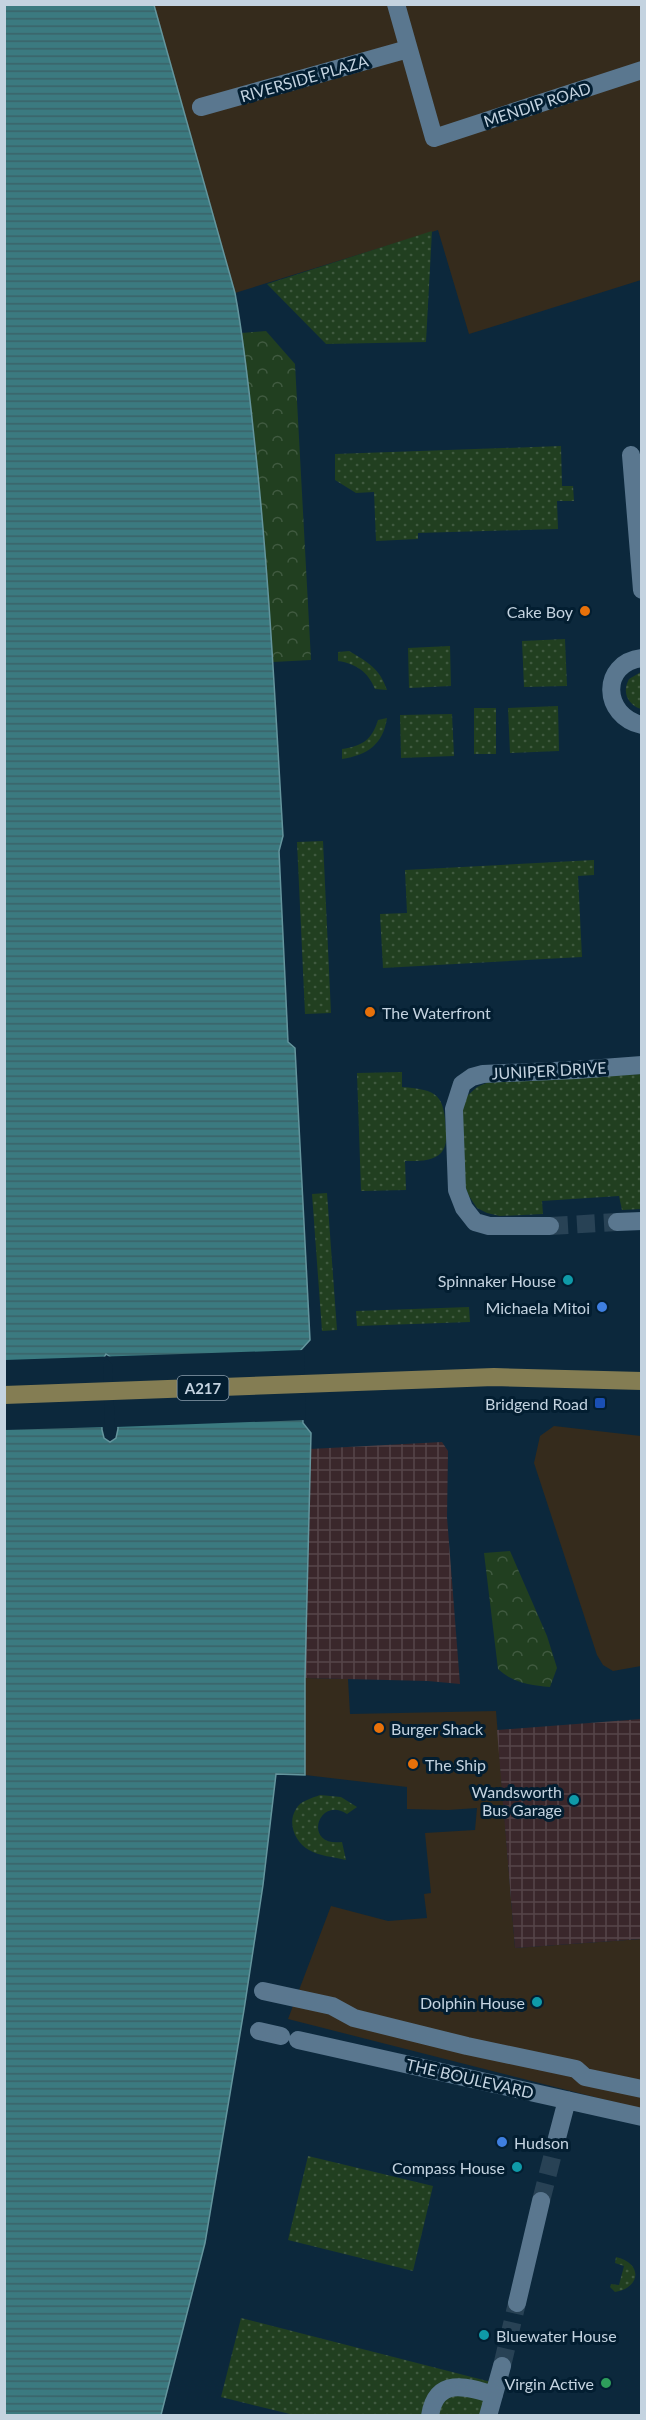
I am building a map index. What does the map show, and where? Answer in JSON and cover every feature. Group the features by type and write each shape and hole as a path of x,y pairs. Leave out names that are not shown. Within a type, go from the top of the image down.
{"main road":[{"name":"A217","path":"4,1395 400,1380 549,1378 642,1381"}],"street":[{"path":"396,4 408,49"},
{"name":"RIVERSIDE PLAZA","path":"201,108 408,49"},
{"name":"MENDIP ROAD","path":"408,49 434,138 642,70"},
{"path":"631,455 642,590"},
{"path":"642,658 625,663 617,671 610,692 616,710 632,723 642,725"},
{"name":"JUNIPER DRIVE","path":"549,1226 489,1226 476,1222 465,1208 457,1190 454,1109 462,1084 472,1077 483,1074 642,1065"},
{"path":"617,1222 642,1221"},
{"path":"263,1991 332,2006 363,2020 467,2046 576,2069 585,2077 642,2089"},
{"name":"THE BOULEVARD","path":"259,2031 642,2116"},
{"path":"557,2138 567,2100"},
{"path":"517,2303 541,2201"},
{"path":"488,2415 502,2366"},
{"path":"430,2415 431,2404 441,2392 457,2386 494,2395"}],"shaded area":[{"path":"5,5 154,5 235,293 248,383 264,537 283,836 279,851 288,1042 295,1048 310,1340 300,1351 303,1423 311,1433 305,1775 276,1774 263,1885 205,2243 161,2415 5,2416","holes":["106,1354 115,1363 118,1429 116,1438 110,1442 104,1438 102,1430 100,1364"]},
{"path":"154,5 641,5 641,280 469,334 438,230 235,293"},
{"path":"554,1426 641,1436 641,1666 613,1671 603,1665 597,1655 534,1463 540,1436"},
{"path":"442,1442 448,1451 447,1517 460,1684 305,1678 310,1449"},
{"path":"305,1678 348,1679 350,1714 496,1711 515,1948 641,1939 641,2109 288,2019 331,1906 388,1921 427,1918 424,1894 431,1893 425,1833 475,1830 477,1808 407,1809 407,1787 305,1775"},
{"name":"Wandsworth Bus Garage","path":"641,1719 641,1939 515,1948 497,1730"}],"green space":[{"path":"432,231 426,342 326,344 267,284"},
{"path":"266,331 295,364 311,660 273,662 242,333"},
{"path":"561,446 562,486 573,486 574,501 557,501 558,529 418,533 418,539 376,541 374,492 356,493 335,480 335,454"},
{"path":"565,639 567,686 524,687 522,641"},
{"path":"450,646 451,686 409,688 408,648"},
{"path":"349,651 372,667 381,677 387,690 375,689 361,670 351,664 338,661 338,652"},
{"path":"641,672 641,709 629,701 626,688 629,679"},
{"path":"558,706 559,751 510,753 508,708"},
{"path":"474,708 496,708 496,754 474,754"},
{"path":"452,714 454,756 401,758 400,715"},
{"path":"387,718 378,742 359,755 342,759 342,749 361,744 373,733 378,720"},
{"path":"323,841 331,1013 305,1014 297,842"},
{"path":"594,860 594,875 578,876 582,957 383,968 380,914 407,913 405,870"},
{"path":"402,1072 402,1087 431,1092 441,1102 446,1131 444,1148 433,1158 405,1161 406,1190 361,1191 357,1073"},
{"path":"641,1074 641,1209 622,1210 619,1196 542,1201 543,1214 500,1216 477,1208 464,1184 461,1110 467,1096 477,1087 491,1081"},
{"path":"327,1193 337,1330 322,1331 312,1194"},
{"path":"469,1307 470,1322 357,1326 356,1311"},
{"path":"510,1551 547,1636 557,1668 550,1687 516,1680 498,1669 484,1553"},
{"path":"320,1795 341,1797 357,1807 347,1814 337,1810 328,1811 319,1823 318,1830 322,1837 330,1841 342,1842 346,1860 309,1850 304,1847 294,1832 292,1820 298,1806"},
{"path":"308,2156 433,2186 413,2271 288,2240"},
{"path":"616,2257 631,2264 635,2275 630,2286 615,2292 610,2287 611,2284 619,2285 624,2266 615,2263"},
{"path":"241,2318 499,2384 491,2416 294,2415 221,2397"}],"pier":[{"path":"304,1350 306,1420 115,1427 112,1364 106,1358 103,1364 105,1427 4,1430 5,1360"}],"tunnel":[{"path":"550,1226 617,1222"},
{"path":"541,2201 557,2138"},
{"path":"502,2366 517,2303"}],"place":[{"name":"Cake Boy","path":"585,611"},
{"name":"The Waterfront","path":"370,1012"},
{"name":"Spinnaker House","path":"568,1280"},
{"name":"Michaela Mitoi","path":"602,1307"},
{"name":"Bridgend Road","path":"600,1403"},
{"name":"Burger Shack","path":"379,1728"},
{"name":"The Ship","path":"413,1764"},
{"name":"Wandsworth Bus Garage","path":"574,1800"},
{"name":"Dolphin House","path":"537,2002"},
{"name":"Hudson","path":"502,2142"},
{"name":"Compass House","path":"517,2167"},
{"name":"Bluewater House","path":"484,2335"},
{"name":"Virgin Active","path":"606,2383"}]}
